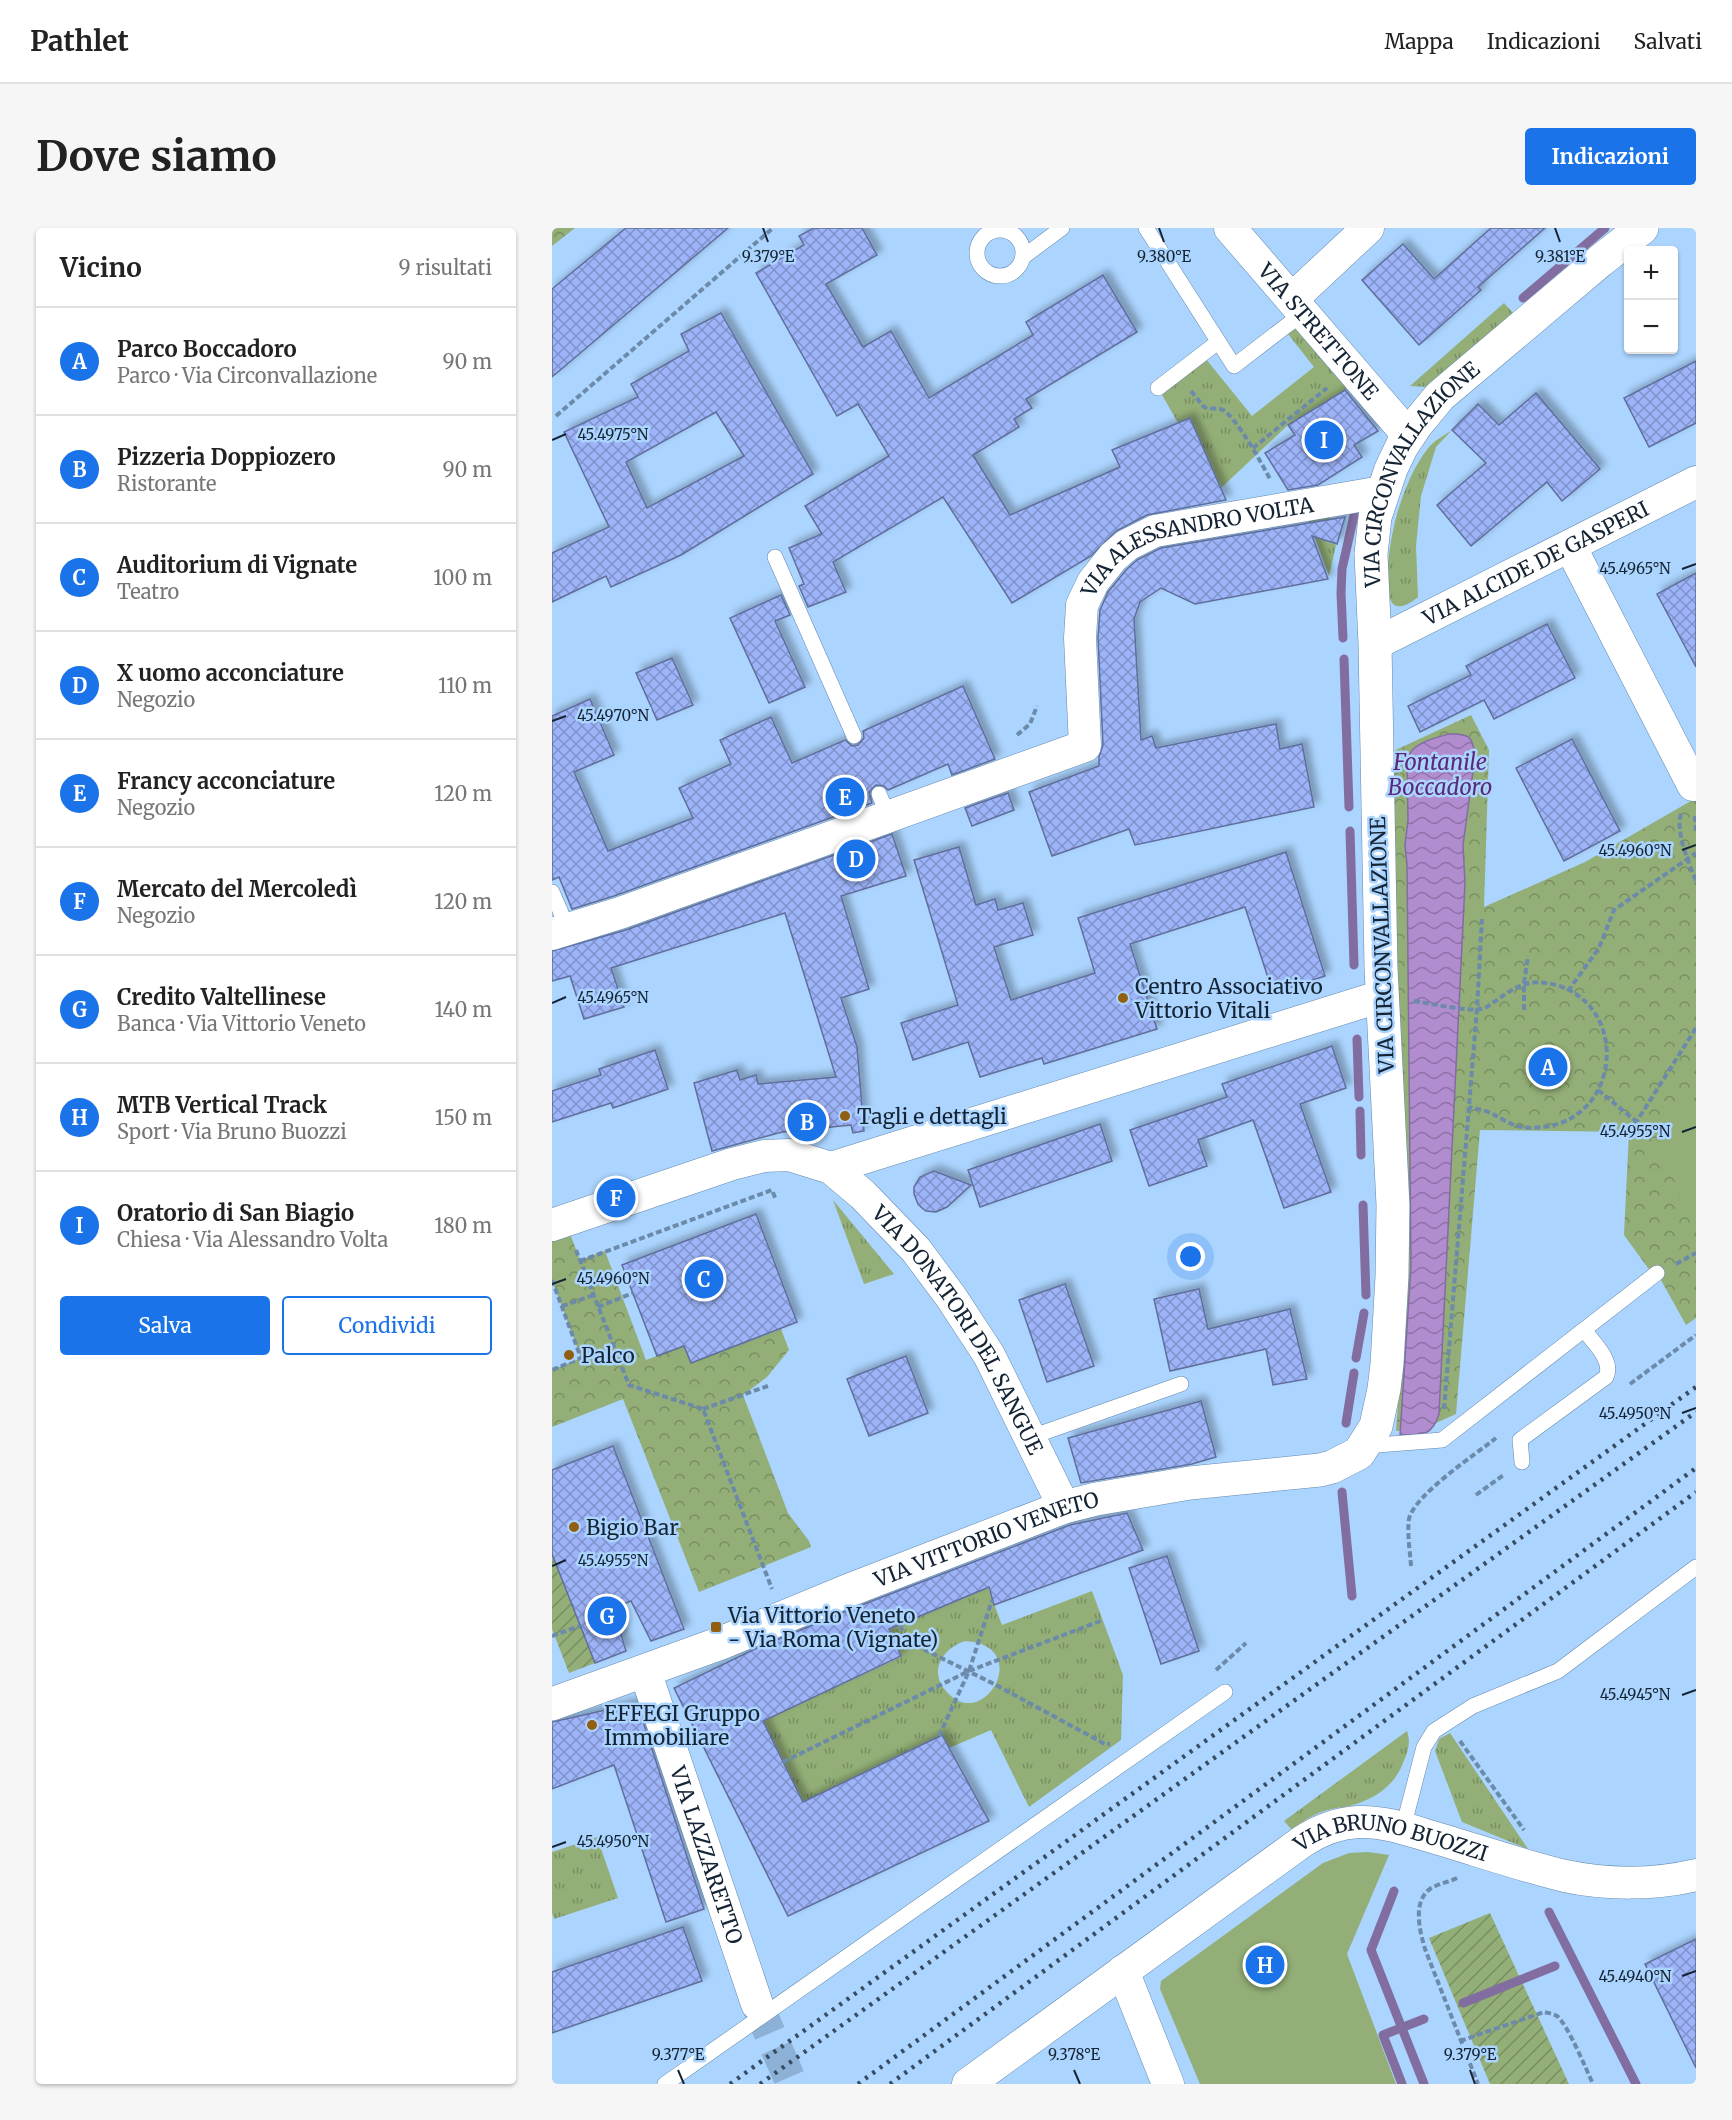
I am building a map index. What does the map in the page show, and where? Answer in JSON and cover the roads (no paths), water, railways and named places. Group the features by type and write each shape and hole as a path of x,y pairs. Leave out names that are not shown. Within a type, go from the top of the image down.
{"street":[{"name":"VIA STRETTONE","path":"1230,228 1408,436"},
{"path":"1297,306 1368,228"},
{"name":"VIA CIRCONVALLAZIONE","path":"1364,1446 1376,1426 1384,1389 1392,1276 1397,998 1371,554 1376,517 1382,492 1396,458 1423,415 1449,388 1642,228"},
{"name":"VIA ALCIDE DE GASPERI","path":"1375,644 1696,483"},
{"name":"VIA ALESSANDRO VOLTA","path":"560,932 620,914 884,806 1084,746 1080,638 1082,605 1093,582 1113,557 1127,545 1155,531 1382,492"},
{"path":"1570,546 1694,784"},
{"path":"559,1222 732,1164 764,1156 789,1155 831,1168 1397,998"},
{"name":"VIA DONATORI DEL SANGUE","path":"831,1168 863,1195 933,1271 989,1355 1064,1507"},
{"name":"VIA VITTORIO VENETO","path":"552,1704 783,1618 1064,1507 1096,1499 1190,1484 1320,1470 1350,1459 1364,1446"},
{"name":"VIA LAZZARETTO","path":"645,1671 757,2004"},
{"name":"VIA BRUNO BUOZZI","path":"968,2084 1312,1835 1329,1827 1359,1822 1388,1824 1548,1871 1584,1879 1638,1882 1696,1875"},
{"path":"1123,1971 1168,2084"}],"lane":[{"path":"1023,257 1019,240 1012,234 1000,230 985,231 976,253 979,265 987,273 994,276 1010,275 1018,268 1023,257 1062,228"},
{"path":"1146,228 1234,366 1297,306"},
{"path":"1158,388 1218,342"},
{"path":"775,557 854,736"},
{"path":"552,892 560,932"},
{"path":"1364,1446 1442,1440 1657,1273"},
{"path":"1522,1462 1520,1440 1606,1377 1607,1362 1584,1330"},
{"path":"1031,1437 1181,1384"},
{"path":"1403,1828 1424,1747 1434,1731 1473,1706 1558,1671 1696,1567"},
{"path":"665,2084 1225,1692"}],"water":[{"name":"Fontanile Boccadoro","path":"1449,734 1462,734 1469,738 1475,757 1463,845 1465,883 1439,1414 1429,1431 1414,1435 1400,1435 1411,1267 1405,845 1408,820 1407,759 1419,745 1430,739"}],"waterway":[{"path":"1523,298 1605,228"},
{"path":"1343,638 1342,569 1355,511"},
{"path":"1344,659 1349,807"},
{"path":"1350,831 1354,965"},
{"path":"1357,1039 1359,1097"},
{"path":"1360,1111 1361,1155"},
{"path":"1363,1205 1366,1295"},
{"path":"1356,1358 1364,1313"},
{"path":"1346,1423 1354,1373"},
{"path":"1342,1492 1352,1596"},
{"path":"1394,1891 1371,1950 1424,2084"},
{"path":"1549,1912 1636,2084"},
{"path":"1463,2003 1555,1966"},
{"path":"1402,2084 1383,2035 1424,2019"}],"tunnel":[{"path":"757,2004 792,2084"}],"railway":[{"path":"730,2084 1696,1387"},
{"path":"760,2084 1696,1412"},
{"path":"858,2084 1696,1468"},
{"path":"890,2084 1696,1492"}],"place":[{"name":"Oratorio di San Biagio","path":"1324,440"},
{"name":"Francy acconciature","path":"845,797"},
{"name":"X uomo acconciature","path":"856,859"},
{"name":"Centro Associativo Vittorio Vitali","path":"1123,998"},
{"name":"Parco Boccadoro","path":"1548,1067"},
{"name":"Tagli e dettagli","path":"845,1116"},
{"name":"Pizzeria Doppiozero","path":"807,1122"},
{"name":"Mercato del Mercoledì","path":"616,1198"},
{"name":"Auditorium di Vignate","path":"704,1279"},
{"name":"Palco","path":"569,1355"},
{"name":"Bigio Bar","path":"574,1527"},
{"name":"Credito Valtellinese","path":"607,1616"},
{"name":"Via Vittorio Veneto - Via Roma (Vignate)","path":"716,1627"},
{"name":"EFFEGI Gruppo Immobiliare","path":"592,1725"},
{"name":"MTB Vertical Track","path":"1265,1965"}]}
